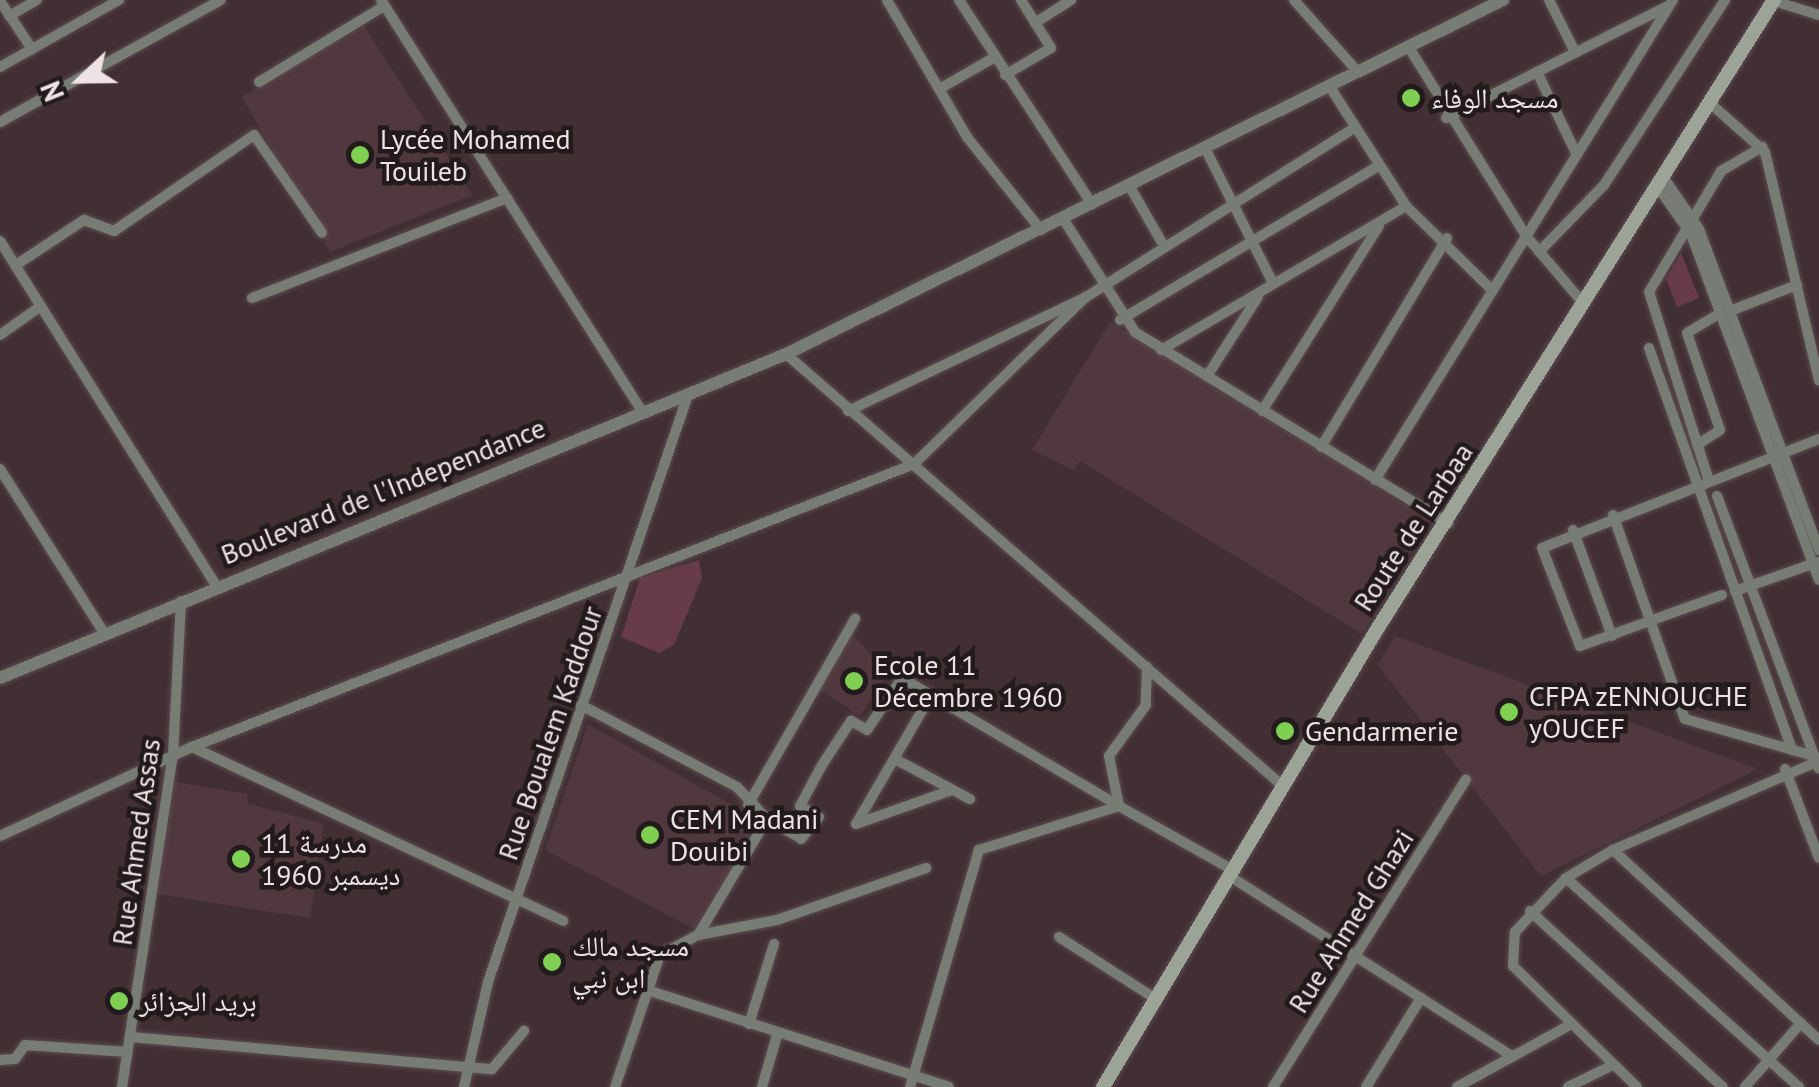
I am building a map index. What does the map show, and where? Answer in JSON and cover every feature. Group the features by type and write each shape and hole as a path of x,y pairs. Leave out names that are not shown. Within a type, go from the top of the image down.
{"main road":[{"name":"Route de Larbaa","path":"1103,1087 1284,787 1583,304 1663,186 1774,1"}],"street":[{"path":"9,16 37,0"},
{"path":"0,67 119,0"},
{"path":"0,122 221,0"},
{"path":"887,0 941,88 1041,230"},
{"path":"959,0 1092,204"},
{"path":"1005,74 1052,48 1021,0"},
{"path":"1035,23 1071,0"},
{"path":"1294,0 1358,72"},
{"name":"Boulevard de l'Independance","path":"2,674 786,354 1503,0"},
{"path":"1549,0 1575,52"},
{"path":"1539,252 1604,185 1725,0"},
{"path":"0,1 32,49"},
{"path":"1774,1 1819,15"},
{"path":"259,82 382,3 644,414"},
{"path":"1446,118 1671,3"},
{"path":"1374,480 1671,3"},
{"path":"1408,46 1446,118 1527,238 1583,304"},
{"path":"941,88 995,57"},
{"path":"1537,72 1577,155"},
{"path":"1330,87 1351,130 1406,206 1448,238 1492,290"},
{"path":"1711,104 1762,147 1819,381"},
{"path":"0,836 192,747 629,570 914,464 1100,281 1351,130"},
{"path":"16,265 84,220 114,230 254,135 322,233"},
{"path":"1762,147 1726,165 1690,221 1648,302 1696,445 1736,590 1792,750"},
{"path":"1205,148 1272,281"},
{"path":"1120,320 1377,166"},
{"path":"1663,186 1690,221 1779,457 1819,580"},
{"path":"1130,187 1162,242"},
{"path":"252,298 508,198"},
{"path":"1207,376 1272,281 1406,206"},
{"path":"1064,220 1120,320 1161,350 1448,523"},
{"path":"1262,411 1381,223"},
{"path":"1320,447 1448,238"},
{"path":"0,241 216,586"},
{"path":"1696,445 1720,430 1687,333 1725,312 1797,285"},
{"path":"1161,350 1261,293"},
{"path":"848,411 1086,297"},
{"path":"0,335 41,306"},
{"path":"1649,348 1704,483"},
{"path":"786,354 1284,787"},
{"name":"Rue Boualem Kaddour","path":"464,1087 518,899 688,396"},
{"path":"1722,595 1651,624 1576,644 1544,572 1544,542 1779,457 1819,438"},
{"path":"1779,457 1819,550"},
{"path":"0,469 104,633"},
{"path":"1717,496 1816,762"},
{"path":"1613,516 1688,721 1792,750 1816,762"},
{"path":"1573,530 1612,636"},
{"path":"1736,590 1816,562"},
{"name":"Rue Ahmed Assas","path":"122,1087 173,755 180,601"},
{"path":"748,805 856,619"},
{"path":"1119,806 1109,756 1146,704 1147,666"},
{"path":"582,705 736,787 748,805 801,839 819,817 800,806 851,720 867,730 902,678 1233,874 1510,1055"},
{"path":"930,697 856,824 952,790"},
{"path":"1805,731 1819,725"},
{"path":"192,747 563,921"},
{"path":"895,758 970,800"},
{"path":"1637,1087 1513,966 1510,946 1530,911 1566,878 1613,850 1785,770 1816,762"},
{"path":"1785,770 1819,858"},
{"name":"Rue Ahmed Ghazi","path":"1273,1087 1466,779"},
{"path":"911,1082 979,850 1119,806"},
{"path":"698,935 767,820"},
{"path":"1613,850 1819,1040"},
{"path":"615,1087 644,989 660,955 698,935 777,920 926,868"},
{"path":"1566,878 1799,1087"},
{"path":"1530,911 1723,1087"},
{"path":"1059,936 1156,999"},
{"path":"748,1024 774,944"},
{"path":"644,989 778,1032 911,1082 949,1087"},
{"path":"1366,1087 1421,998"},
{"path":"1745,1087 1801,1023"},
{"path":"1457,1087 1570,1025"},
{"path":"131,1037 492,1069 524,1032"},
{"path":"762,1087 778,1032"},
{"path":"0,1060 15,1059 25,1045 128,1052"},
{"path":"1568,1087 1613,1065"}],"shaded area":[{"name":"Lycée Mohamed Touileb","path":"363,24 472,195 330,252 242,97"},
{"path":"1681,253 1699,298 1677,307 1666,279"},
{"path":"1110,322 1430,520 1362,634 1080,461 1073,470 1032,450"},
{"path":"699,560 702,578 674,645 659,653 621,637 640,578"},
{"name":"Ecole 11 Décembre 1960","path":"852,634 889,673 860,716 820,690"},
{"name":"CFPA zENNOUCHE yOUCEF","path":"1395,636 1758,769 1541,876 1378,665"},
{"name":"CEM Madani Douibi","path":"588,724 759,820 694,929 545,850"},
{"name":"مدرسة 11 ديسمبر 1960","path":"175,782 248,794 247,803 324,824 310,918 157,894"}],"place":[{"name":"مسجد الوفاء","path":"1411,98"},
{"name":"Lycée Mohamed Touileb","path":"360,155"},
{"name":"Ecole 11 Décembre 1960","path":"854,681"},
{"name":"CFPA zENNOUCHE yOUCEF","path":"1509,712"},
{"name":"Gendarmerie","path":"1285,731"},
{"name":"CEM Madani Douibi","path":"650,835"},
{"name":"مدرسة 11 ديسمبر 1960","path":"241,859"},
{"name":"مسجد مالك ابن نبي","path":"552,962"},
{"name":"بريد الجزائر","path":"119,1001"}]}
